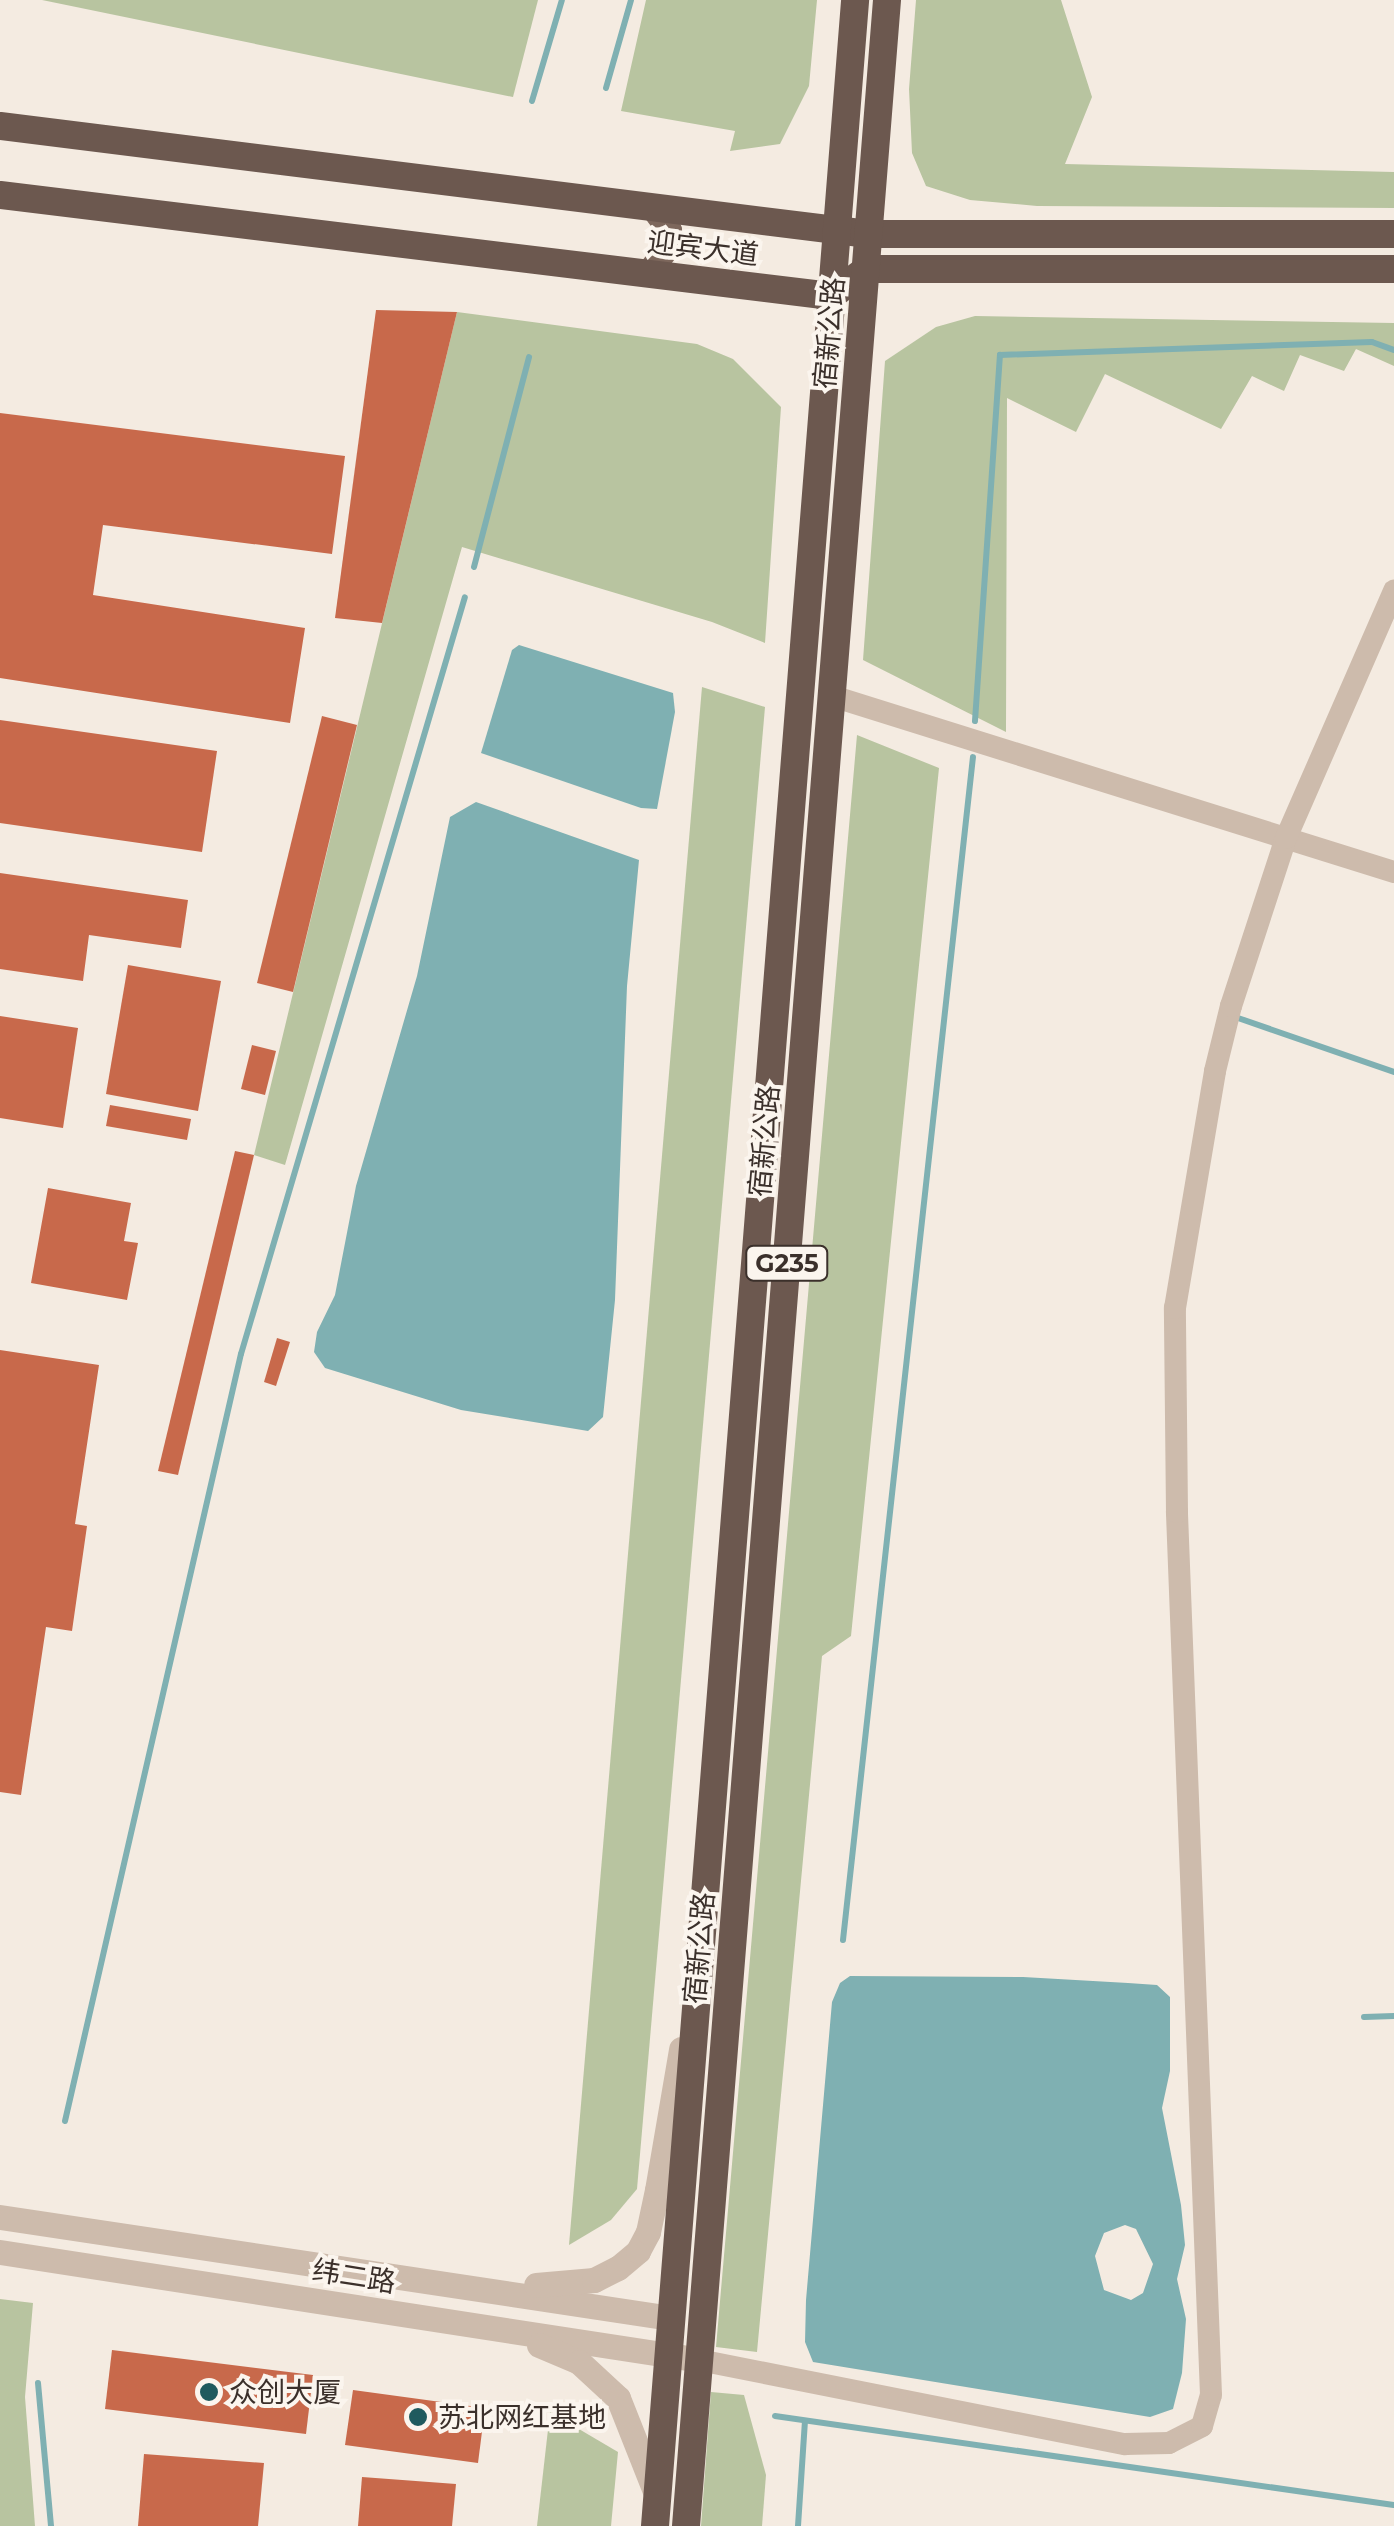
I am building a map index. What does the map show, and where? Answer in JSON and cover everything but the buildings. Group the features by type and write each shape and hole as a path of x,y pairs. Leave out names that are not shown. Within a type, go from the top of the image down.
{"highway":[{"name":"宿新公路","path":"656,2512 855,0"},
{"name":"宿新公路","path":"686,2526 888,0"},
{"name":"迎宾大道","path":"0,126 868,234 1394,234"},
{"name":"迎宾大道","path":"0,195 831,296"},
{"path":"831,296 867,268 1394,269"}],"main road":[{"path":"647,274 669,245 669,230 652,208"}],"street":[{"path":"699,2360 1124,2444 1170,2443 1202,2426 1211,2395 1177,1512 1175,1308 1215,1070 1230,1006 1286,838 1394,591"},
{"path":"832,696 1394,872"},
{"path":"448,2284 568,2286 618,2268 638,2251 648,2232 657,2190 704,1895"},
{"name":"纬二路","path":"0,2217 671,2318"},
{"name":"纬二路","path":"0,2252 699,2360"},
{"path":"398,2313 548,2347 579,2362 618,2398 656,2512"}],"green space":[{"path":"42,0 538,0 513,97"},
{"path":"646,0 817,0 809,86 780,144 730,151 735,131 621,111"},
{"path":"916,0 1061,0 1092,97 1065,164 1394,172 1394,208 1037,206 970,200 926,186 912,153 909,89"},
{"path":"457,312 697,344 733,359 781,407 765,643 712,622 462,547 285,1165 254,1155"},
{"path":"975,316 1394,323 1394,366 1356,349 1344,371 1300,355 1284,391 1252,376 1221,429 1105,374 1076,432 1007,398 1006,732 863,660 885,361 936,327"},
{"path":"702,687 765,707 637,2189 611,2220 569,2245"},
{"path":"857,735 939,768 851,1636 822,1656 757,2352 716,2347"},
{"path":"0,2299 33,2303 25,2397 35,2526 0,2526"},
{"path":"711,2392 744,2395 766,2475 762,2526 701,2526"},
{"path":"550,2412 618,2452 611,2526 537,2526"}],"water":[{"path":"519,645 673,693 675,712 657,809 641,808 481,753 512,650"},
{"path":"476,802 639,860 627,986 615,1300 603,1417 588,1431 461,1410 325,1368 314,1352 317,1332 335,1295 356,1186 417,976 450,817"},
{"path":"850,1976 1023,1977 1157,1985 1170,1997 1170,2071 1162,2108 1181,2205 1185,2245 1177,2279 1186,2319 1182,2373 1173,2409 1150,2417 813,2362 805,2342 806,2300 832,2002 840,1983","holes":["1125,2225 1136,2229 1153,2264 1143,2293 1131,2300 1104,2290 1095,2256 1104,2233"]}],"waterway":[{"path":"532,101 562,0"},
{"path":"606,88 631,0"},
{"path":"975,721 1000,355 1372,342 1394,350"},
{"path":"474,567 529,357"},
{"path":"65,2121 241,1354 465,597"},
{"path":"843,1940 973,757"},
{"path":"1238,1018 1394,1072"},
{"path":"1364,2017 1394,2016"},
{"path":"38,2383 51,2526"},
{"path":"775,2416 1394,2505"},
{"path":"798,2526 805,2421"}],"place":[{"name":"众创大厦","path":"209,2392"},
{"name":"苏北网红基地","path":"418,2417"}]}
